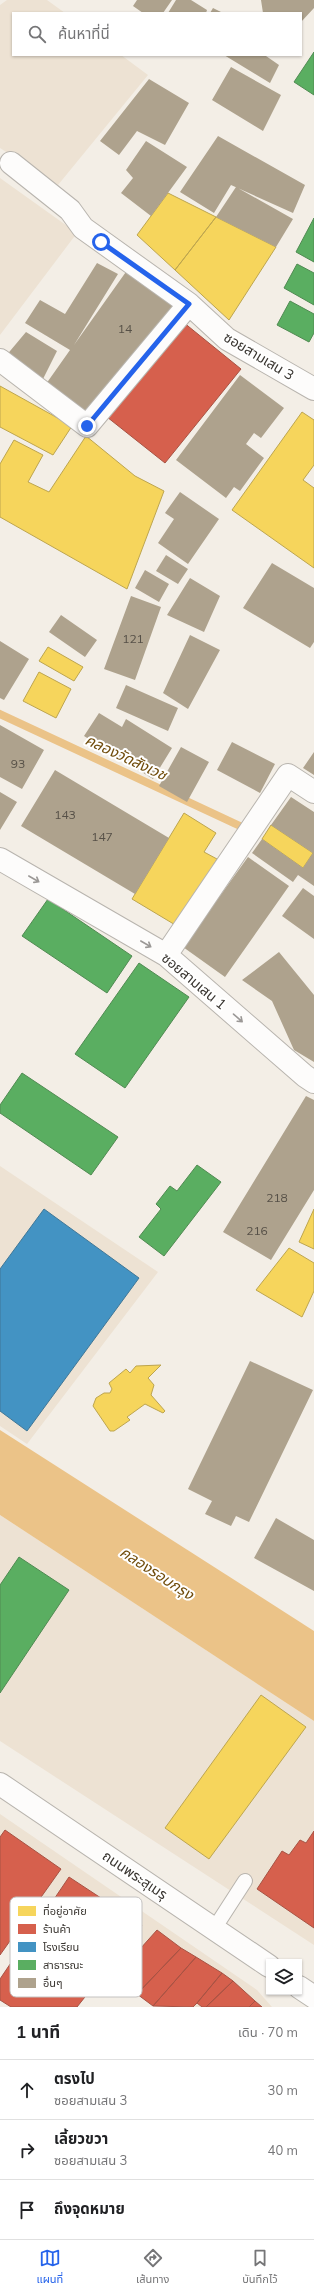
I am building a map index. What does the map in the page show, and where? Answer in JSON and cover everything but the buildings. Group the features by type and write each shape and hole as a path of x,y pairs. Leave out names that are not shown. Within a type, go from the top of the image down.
{"street":[{"name":"ซอยสามเสน 3","path":"11,163 70,210 83,228 189,304 227,339 314,389"},
{"path":"0,360 87,426 189,304"},
{"path":"166,955 288,775 314,792"},
{"name":"ซอยสามเสน 1","path":"0,859 166,955 305,1076 314,1082"},
{"name":"ถนนพระสุเมรุ","path":"0,1784 266,1964"},
{"path":"302,1989 314,1998"}],"lane":[{"path":"214,1929 245,1881"}],"shaded area":[{"path":"7,0 47,0 64,12 12,12 12,56 122,56 148,75 58,185 0,148 0,5"},
{"path":"0,178 77,233 0,335"},
{"path":"0,1166 158,1272 27,1444 0,1426"},
{"path":"0,1515 314,1721 314,1945 0,1741"},
{"path":"0,1814 121,1897 44,1897 0,1865"},
{"path":"142,1911 257,1990 272,2007 191,2007 179,1994 142,1967"}],"water":[{"name":"คลองรอบกรุง","path":"0,1430 314,1631 314,1721 0,1515"}],"waterway":[{"name":"คลองวัดสังเวช","path":"0,714 240,826"}],"route":[{"path":"87,426 189,304 101,242"}]}
